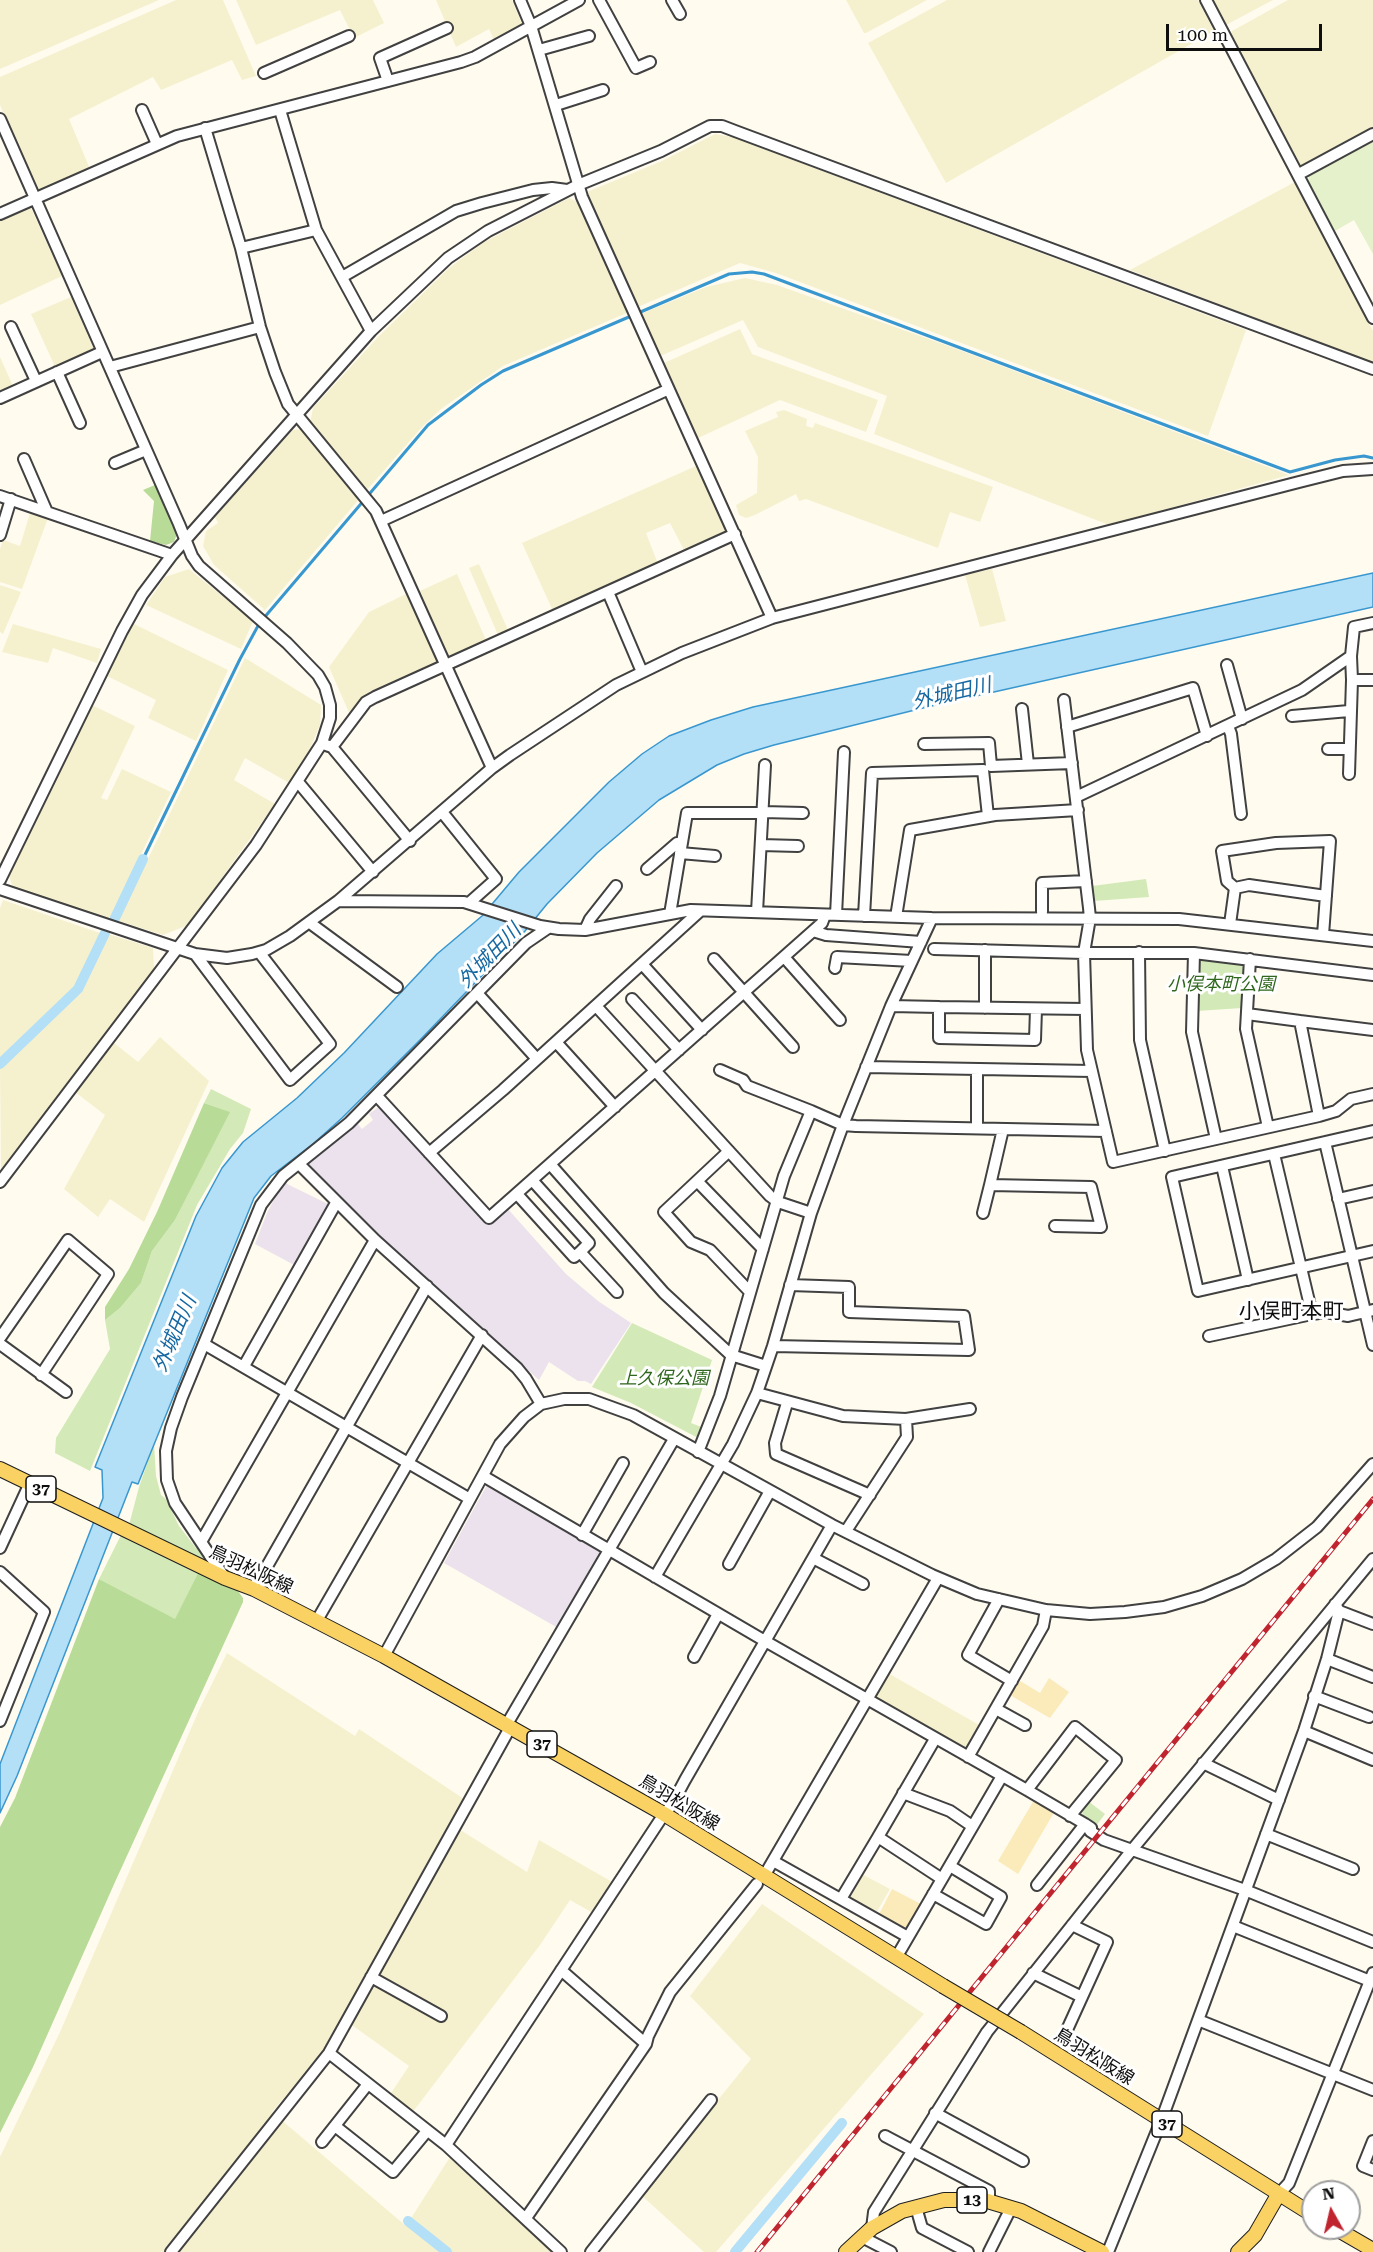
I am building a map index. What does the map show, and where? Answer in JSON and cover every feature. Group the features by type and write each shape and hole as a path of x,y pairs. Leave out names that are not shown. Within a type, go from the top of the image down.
{"main road":[{"name":"鳥羽松阪線","path":"0,1469 225,1578 254,1589 384,1656 509,1725 664,1814 1021,2032 1301,2209"},
{"path":"1242,2251 1255,2235 1278,2195"},
{"name":"13","path":"846,2252 867,2232 902,2211 945,2200 989,2202 1011,2208 1102,2252"},
{"path":"1356,2240 1373,2250"}],"street":[{"path":"520,0 539,50 582,197 772,618"},
{"path":"599,0 636,68 650,62"},
{"path":"672,0 680,14"},
{"path":"1206,0 1373,318"},
{"path":"0,214 157,144 205,128 475,57 572,2"},
{"path":"388,81 380,58 447,28"},
{"path":"264,73 349,36"},
{"path":"539,50 589,36"},
{"path":"556,105 603,90"},
{"path":"142,110 157,144"},
{"path":"280,110 316,230 371,331"},
{"path":"0,119 194,560 308,663 318,675 325,687 330,705 327,745 410,841"},
{"path":"0,880 122,631 142,595 172,555 371,331 448,258 467,244 578,184 661,151 710,126 722,126 1373,369"},
{"path":"205,128 241,248 260,327 288,404 362,493 381,521 492,768"},
{"path":"1299,174 1373,134"},
{"path":"342,277 456,212 482,202 533,190 552,188 567,190"},
{"path":"241,248 316,230"},
{"path":"11,327 36,381"},
{"path":"110,367 260,327"},
{"path":"0,398 102,352"},
{"path":"57,372 80,423"},
{"path":"381,521 668,390"},
{"path":"115,463 146,450"},
{"path":"24,459 47,512"},
{"path":"0,889 195,954 227,958 259,952 310,922 338,901 492,768 615,685 704,644 772,618 1343,471 1373,469"},
{"path":"0,535 5,498 172,555"},
{"path":"1,1179 179,949 256,846 298,782 327,745 366,702 735,534"},
{"path":"608,592 642,672"},
{"path":"1349,774 1349,711 1354,627 1373,623"},
{"path":"1076,797 1302,690 1352,656"},
{"path":"1227,665 1242,719"},
{"path":"1352,681 1373,680"},
{"path":"1067,727 1193,688 1207,736"},
{"path":"1064,700 1090,918 1084,953 1087,1050 1113,1162 1320,1116 1336,1111 1351,1099 1373,1094"},
{"path":"1022,709 1028,764"},
{"path":"1292,716 1349,711"},
{"path":"1228,726 1241,814"},
{"path":"924,744 988,742 991,766 1072,764"},
{"path":"1328,749 1348,749"},
{"path":"377,1096 489,1218 830,915 844,752"},
{"path":"757,912 765,765"},
{"path":"864,916 872,773 983,770 988,816"},
{"path":"298,782 373,872"},
{"path":"896,917 910,830 988,816 1078,810"},
{"path":"442,812 496,879 472,904"},
{"path":"670,914 687,813 803,813"},
{"path":"1235,888 1227,881 1222,851 1276,843 1330,841 1323,935"},
{"path":"647,869 677,843 681,848 715,856"},
{"path":"761,844 798,846"},
{"path":"1042,912 1042,883 1086,881"},
{"path":"1235,888 1249,885 1326,896"},
{"path":"585,930 590,919 616,886"},
{"path":"1230,924 1235,888"},
{"path":"338,901 472,904 544,927 585,930 700,910 932,918 1179,919 1373,941"},
{"path":"429,1153 556,1042 700,910"},
{"path":"655,1577 733,1444 757,1393 773,1346 811,1213 843,1125 891,1006 932,918"},
{"path":"310,922 397,987"},
{"path":"225,1578 175,1503 167,1480 165,1460 173,1421 261,1205 283,1176 349,1123 544,927"},
{"path":"813,932 921,942"},
{"path":"934,949 1194,953 1373,975"},
{"path":"985,950 985,1008"},
{"path":"195,954 290,1080 330,1044 259,952"},
{"path":"1139,952 1140,1040 1165,1151"},
{"path":"1194,953 1192,1032 1216,1139"},
{"path":"784,957 840,1020"},
{"path":"835,968 837,957 912,961"},
{"path":"714,959 793,1047"},
{"path":"1250,959 1246,1029 1268,1127"},
{"path":"642,964 702,1030"},
{"path":"477,993 537,1059"},
{"path":"632,999 679,1050"},
{"path":"596,1006 777,1202 811,1213"},
{"path":"891,1006 1085,1010"},
{"path":"939,1007 939,1038 1014,1040 1035,1040 1036,1009"},
{"path":"1246,1014 1373,1030"},
{"path":"1300,1022 1320,1116"},
{"path":"556,1042 615,1107"},
{"path":"866,1067 1092,1071"},
{"path":"977,1069 977,1128"},
{"path":"720,1070 743,1080 747,1086 843,1125 1106,1131"},
{"path":"698,1452 720,1395 784,1176 811,1111"},
{"path":"983,1213 1003,1129"},
{"path":"1373,1131 1172,1177 1198,1291 1373,1251"},
{"path":"1324,1142 1352,1256 1369,1311 1373,1345"},
{"path":"729,1151 664,1212 691,1242 710,1251 750,1293"},
{"path":"1274,1154 1312,1314"},
{"path":"298,1164 375,1240 518,1368 541,1404"},
{"path":"550,1164 664,1293 731,1355 766,1366"},
{"path":"1222,1166 1248,1280"},
{"path":"517,1194 574,1257 580,1252 589,1243 532,1180"},
{"path":"697,1181 763,1249"},
{"path":"990,1185 1091,1187 1101,1227 1055,1226"},
{"path":"1338,1199 1373,1191"},
{"path":"244,1366 336,1203"},
{"path":"0,1338 68,1240 108,1274 41,1375"},
{"path":"201,1542 375,1240"},
{"path":"580,1252 616,1292"},
{"path":"773,1346 969,1350 964,1316 849,1312 849,1287 790,1285"},
{"path":"254,1589 426,1286"},
{"path":"1209,1336 1312,1314 1326,1312 1348,1316 1369,1311"},
{"path":"316,1622 482,1335"},
{"path":"0,1344 66,1392"},
{"path":"204,1344 470,1498"},
{"path":"757,1393 787,1403 843,1416 906,1419 970,1408"},
{"path":"384,1656 500,1444 524,1417 541,1404 564,1399 589,1399 633,1415 832,1525 938,1578 977,1594 1046,1610 1090,1614 1125,1612 1184,1602 1222,1588 1261,1568 1303,1539 1331,1513 1373,1464"},
{"path":"787,1403 775,1443 776,1454 870,1495"},
{"path":"846,1532 907,1437 906,1419"},
{"path":"171,2252 329,2053 509,1725 608,1549 674,1439"},
{"path":"582,1535 623,1463"},
{"path":"483,1476 718,1614 1027,1790 1085,1824 1091,1828 1090,1831 1104,1840 1245,1890 1373,1942"},
{"path":"0,1548 30,1484"},
{"path":"729,1564 770,1491"},
{"path":"446,2145 671,1806 832,1525"},
{"path":"813,1558 863,1584"},
{"path":"891,2252 867,2232 874,2212 987,2032 1131,1851 1337,1607 1373,1559"},
{"path":"0,1572 44,1612 0,1721"},
{"path":"908,1937 841,1899 770,1866 938,1578"},
{"path":"999,1599 968,1655 1012,1681"},
{"path":"1337,1607 1373,1624"},
{"path":"1164,2113 1304,1731 1327,1659 1337,1607"},
{"path":"968,1757 1043,1626 1046,1610"},
{"path":"694,1656 718,1614"},
{"path":"1327,1659 1373,1677"},
{"path":"1314,1696 1369,1717"},
{"path":"996,1709 1025,1725"},
{"path":"1027,1790 1075,1728 1116,1760 1070,1816"},
{"path":"1304,1731 1373,1760"},
{"path":"841,1899 935,1739"},
{"path":"1203,1763 1278,1800"},
{"path":"900,1951 1002,1776"},
{"path":"903,1793 950,1811 972,1826"},
{"path":"1037,1886 1085,1824"},
{"path":"1266,1834 1353,1869"},
{"path":"878,1837 942,1879"},
{"path":"933,1894 986,1924 1001,1897 950,1866"},
{"path":"526,2218 646,2044 670,1992 757,1884"},
{"path":"1066,2032 1107,1942 1072,1925"},
{"path":"1233,1926 1371,1977 1289,2183 1278,2195"},
{"path":"561,1970 646,2044"},
{"path":"1033,1973 1082,1997"},
{"path":"370,1977 441,2016"},
{"path":"1198,2020 1373,2090"},
{"path":"329,2053 446,2145 561,2252"},
{"path":"322,2142 368,2084"},
{"path":"591,2252 711,2100"},
{"path":"935,2113 1023,2160"},
{"path":"335,2126 393,2172 427,2131"},
{"path":"1108,2252 1159,2126"},
{"path":"885,2136 989,2190 989,2202"},
{"path":"1373,2141 1363,2166 1373,2170"},
{"path":"916,2207 922,2228 968,2252"},
{"path":"989,2252 1011,2208"}],"shaded area":[{"path":"0,0 159,0 0,69"},
{"path":"176,0 223,0 256,76 242,80 232,60 161,90 153,77 69,119 90,169 37,192 0,105 0,77"},
{"path":"236,0 373,0 384,23 354,38 340,10 256,45"},
{"path":"436,0 512,0 522,24 494,40 489,29 456,47"},
{"path":"846,0 927,0 864,33"},
{"path":"947,0 1198,0 1214,31 946,183 868,43"},
{"path":"1213,0 1273,0 1226,25"},
{"path":"1288,0 1373,0 1373,131 1307,167 1300,165 1231,35 1232,31"},
{"path":"715,134 732,137 1246,330 1208,436 776,273 740,263 638,307 587,192 662,161"},
{"path":"1295,182 1373,331 1373,363 1130,270"},
{"path":"569,198 579,203 629,312 503,366 441,409 422,427 367,490 310,423 313,408 379,336 449,268 484,242"},
{"path":"30,206 62,276 0,305 0,220"},
{"path":"745,278 777,285 954,348 1289,475 1109,525 874,434 887,396 758,347 743,320 658,357 638,315 706,287"},
{"path":"71,297 95,352 56,369 31,314"},
{"path":"740,329 752,354 878,400 866,432 780,400 696,439 664,363"},
{"path":"0,357 13,386 0,392"},
{"path":"784,410 807,419 806,426 813,428 815,423 993,487 980,522 950,512 938,548 806,499 799,501 796,494 755,515 746,518 739,515 736,505 757,493 758,457 745,431 778,417 776,412"},
{"path":"303,429 360,498 265,610 214,565 203,546 206,531 218,523 215,517 293,430"},
{"path":"696,466 729,532 685,552 670,523 646,533 658,564 553,611 522,543"},
{"path":"30,513 48,518 22,589 0,582 0,549 3,540 20,546"},
{"path":"479,564 508,630 498,635 469,568"},
{"path":"189,569 253,621 241,649 146,605 165,577"},
{"path":"992,569 1006,621 980,627 965,575"},
{"path":"457,574 486,640 448,658 420,591"},
{"path":"0,585 21,592 3,634 0,632"},
{"path":"408,593 439,661 371,691 350,715 329,667 369,612"},
{"path":"132,623 228,670 196,741 148,718 156,700 107,676"},
{"path":"13,624 101,649 97,663 53,648 48,663 2,652"},
{"path":"245,658 321,705 320,725 305,761 291,784 245,758 234,780 275,804 188,925 163,935 118,921"},
{"path":"92,705 135,726 101,798 107,800 122,769 171,792 110,919 13,887 9,876"},
{"path":"3,900 103,934 77,984 0,1060 0,908"},
{"path":"108,934 153,948 154,969 1,1171 0,1069 79,992"},
{"path":"160,1037 209,1081 144,1222 110,1199 98,1217 64,1189 105,1115 75,1092 114,1043 138,1062"},
{"path":"381,1105 488,1225 507,1208 566,1274 598,1301 631,1323 591,1384 578,1381 549,1362 539,1380 364,1224 309,1168 308,1163 357,1123 362,1129 373,1120 369,1114"},
{"path":"283,1182 328,1204 296,1266 255,1244 267,1213"},
{"path":"487,1485 604,1550 558,1628 444,1563"},
{"path":"227,1653 355,1736 359,1729 464,1799 451,1824 527,1872 539,1840 614,1883 593,1913 570,1900 540,1945 412,2113 389,2096 409,2066 342,2018 322,2053 272,2112 406,2226 450,2157 554,2252 0,2252 0,2157 60,2032 199,1710"},
{"path":"886,1672 981,1726 967,1754 869,1699"},
{"path":"858,1872 890,1889 875,1915 846,1898"},
{"path":"762,1904 924,2014 716,2252 704,2252 641,2195 751,2059 690,1996"}],"green space":[{"path":"1373,141 1373,254 1354,220 1335,231 1308,180 1309,175"},
{"path":"155,485 177,534 174,542 166,545 150,541 154,501 143,490"},
{"path":"1146,879 1149,897 1094,901 1092,886"},
{"name":"小俣本町公園","path":"1203,958 1242,963 1244,969 1242,1008 1197,1011 1198,962"},
{"path":"211,1089 251,1109 243,1133 230,1149 197,1205 90,1471 55,1453 56,1438 110,1349 105,1320 120,1308 141,1283 152,1251 175,1220 229,1112 204,1103"},
{"path":"204,1103 230,1112 175,1220 152,1251 141,1283 120,1308 105,1320 105,1307 129,1269 157,1212"},
{"name":"上久保公園","path":"632,1323 712,1360 691,1423 704,1428 700,1439 631,1403 592,1387"},
{"path":"154,1444 156,1476 161,1495 166,1499 179,1526 196,1548 200,1546 212,1564 129,1525"},
{"path":"121,1535 198,1573 175,1620 99,1579"},
{"path":"198,1573 238,1591 243,1602 33,2067 0,2133 0,1827 15,1798 99,1579 175,1619"},
{"path":"1088,1801 1105,1814 1096,1826 1083,1818 1082,1809"}],"sand":[{"path":"1049,1678 1069,1692 1050,1718 1008,1694 1017,1679 1040,1693"},
{"path":"1034,1800 1055,1811 1018,1874 998,1861"},
{"path":"892,1889 921,1904 906,1935 877,1918"}],"water":[{"name":"外城田川","path":"1373,573 1373,607 927,707 744,754 717,765 659,800 597,853 420,1040 342,1118 271,1176 254,1198 138,1484 132,1482 17,1776 0,1813 0,1764 103,1498 102,1470 95,1467 196,1216 222,1168 243,1142 297,1098 344,1053 437,954 482,916 519,872 609,782 642,754 669,736 753,707"}],"waterway":[{"path":"263,619 428,425 481,385 503,371 729,274 752,272 764,274 1290,472 1335,460 1364,456 1373,458"},
{"path":"143,859 259,624"},
{"path":"115,918 143,859"},
{"path":"0,1064 78,989 105,933"},
{"path":"735,2252 842,2123"},
{"path":"408,2221 447,2252"}],"railway":[{"path":"757,2252 1373,1499"}],"district":[{"name":"小俣町本町","path":"1291,1312"}]}
